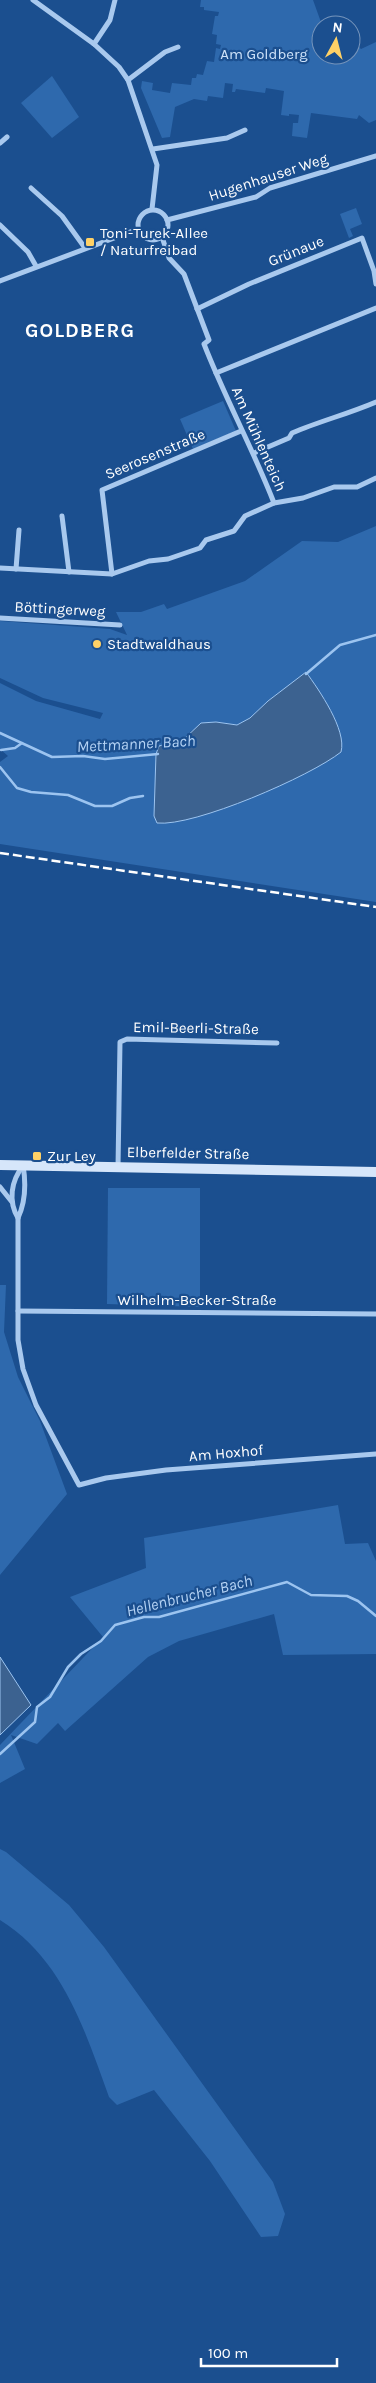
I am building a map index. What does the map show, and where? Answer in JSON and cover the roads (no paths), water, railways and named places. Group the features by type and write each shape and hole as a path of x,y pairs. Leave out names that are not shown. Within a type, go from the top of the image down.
{"main road":[{"name":"Elberfelder Straße","path":"0,1164 376,1172"}],"street":[{"path":"33,0 94,44 120,67 128,80 157,165 152,210"},
{"path":"94,44 110,20 115,0"},
{"path":"128,80 165,52 178,47"},
{"path":"153,149 227,138 245,130"},
{"path":"0,143 7,137"},
{"name":"Hugenhauser Weg","path":"167,220 256,197 270,188 376,156"},
{"path":"32,188 62,216 85,248"},
{"path":"152,210 161,212 167,220 168,229 162,237 152,240 147,239 138,229 140,217 152,210"},
{"path":"0,225 28,252 36,266"},
{"path":"0,281 138,229"},
{"name":"Am Mühlenteich","path":"0,568 112,574 200,548 206,540 234,531 245,516 274,503 254,453 240,431 204,344 208,340 184,274 169,258 162,237"},
{"name":"Grünaue","path":"197,309 248,284 362,238 374,271 376,284"},
{"path":"216,373 376,308"},
{"path":"254,453 289,438 292,433 299,430 330,418 339,418 376,402"},
{"name":"Seerosenstraße","path":"112,574 102,490 240,431"},
{"path":"274,503 303,498 334,487 357,487 376,478"},
{"path":"62,516 69,572"},
{"path":"16,569 19,530"},
{"name":"Böttingerweg","path":"0,618 120,625"},
{"name":"Emil-Beerli-Straße","path":"118,1167 120,1042 127,1039 277,1043"},
{"path":"12,1203 13,1181 23,1165"},
{"path":"18,1218 23,1208 26,1182 23,1165"},
{"path":"0,1187 12,1203 18,1218 18,1311"},
{"name":"Wilhelm-Becker-Straße","path":"18,1311 376,1314"},
{"name":"Am Hoxhof","path":"18,1311 18,1340 23,1369 36,1404 79,1485 106,1478 166,1470 376,1454"}],"waterway":[{"name":"Mettmanner Bach","path":"306,674 340,645 376,635"},
{"name":"Mettmanner Bach","path":"0,733 52,757 83,756 105,759 158,754"},
{"path":"1,750 15,748 22,743"},
{"path":"0,767 17,788 31,792 68,795 95,806 112,806 130,798 143,796"},
{"name":"Hellenbrucher Bach","path":"0,1754 35,1722 37,1707 50,1697 68,1667 81,1654 101,1641 115,1625 144,1617 159,1617 287,1582 311,1595 347,1596 358,1601 376,1616"}],"railway":[{"path":"0,853 376,907"}],"place":[{"name":"Toni-Turek-Allee / Naturfreibad","path":"90,242"},
{"name":"Stadtwaldhaus","path":"97,644"},
{"name":"Zur Ley","path":"37,1156"}],"district":[{"name":"GOLDBERG","path":"80,330"}],"park label":[{"name":"Am Goldberg","path":"264,54"}]}
